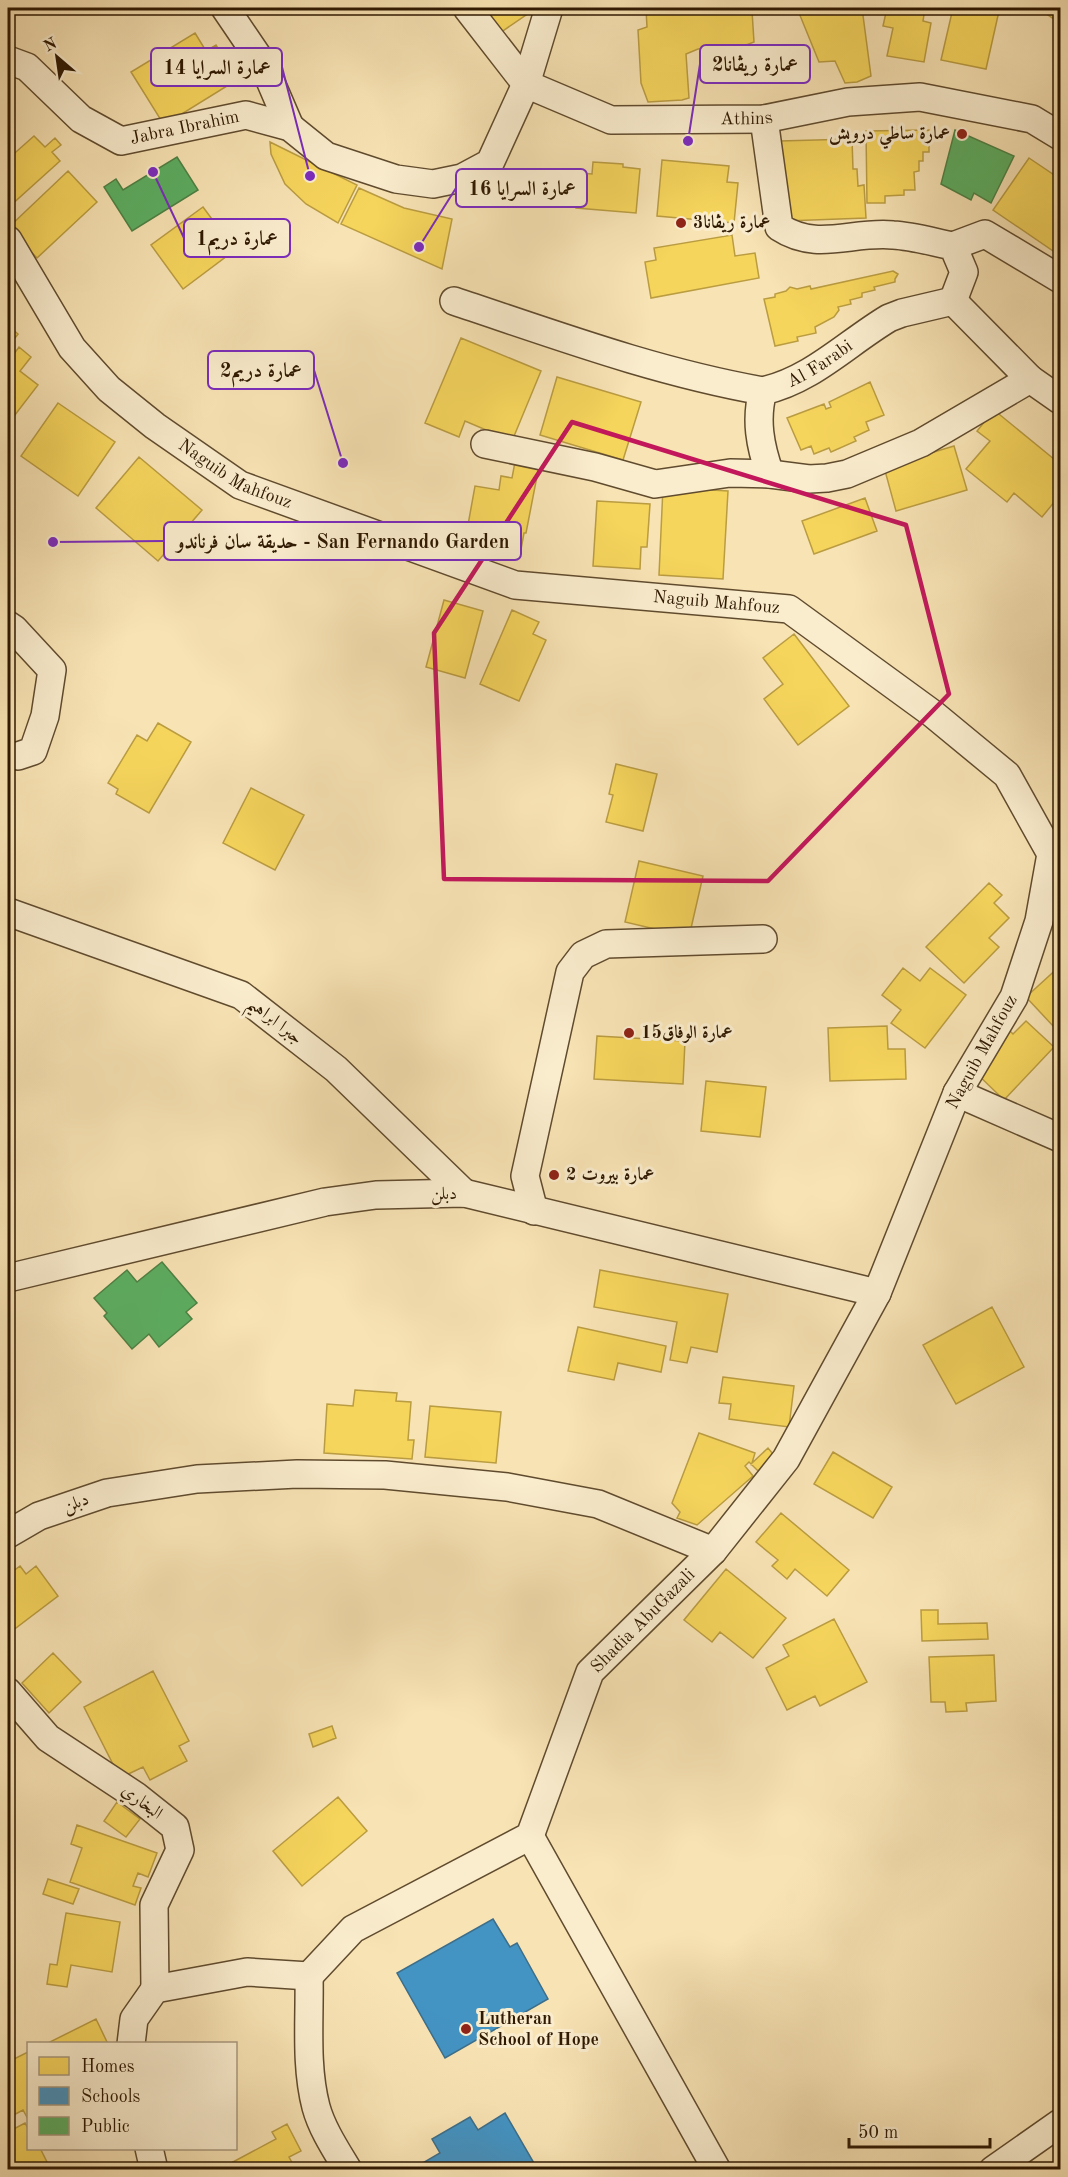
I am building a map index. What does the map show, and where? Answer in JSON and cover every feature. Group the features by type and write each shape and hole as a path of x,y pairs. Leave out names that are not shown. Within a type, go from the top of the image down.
{"street":[{"path":"225,8 263,64 290,127"},
{"name":"Athins","path":"467,8 526,84 611,120 764,119 848,102 920,97 1032,119 1060,136"},
{"name":"Jabra Ibrahim","path":"8,60 27,67 81,119 121,141 246,115 290,127 326,156 396,179 432,184 462,178 490,163 526,84 549,8"},
{"path":"764,119 779,227 791,236 809,240 892,235 952,246 986,234 1060,279"},
{"name":"Naguib Mahfouz","path":"8,240 72,348 110,389 154,426 240,485 516,585 789,609 933,714 1007,775 1051,854 1039,921 1014,997 957,1093 877,1293"},
{"path":"952,246 963,272 953,302 1030,379 1060,400"},
{"path":"454,301 492,303 642,363 723,384 763,390"},
{"name":"Al Farabi","path":"770,474 759,427 763,390 783,386 800,378 890,318 902,313 953,302"},
{"path":"485,444 595,467 655,484 730,473 770,474 809,479 827,478 847,474 921,443 1030,379"},
{"path":"8,625 52,670 45,716 33,751 18,756"},
{"name":"جبرا ابراهيم","path":"8,912 241,995 336,1069 464,1193"},
{"path":"534,1211 525,1176 570,972 583,955 606,944 763,939"},
{"path":"957,1093 1060,1138"},
{"name":"دبلن","path":"8,1278 325,1202 376,1195 464,1193 877,1293"},
{"name":"Shadia AbuGazali","path":"530,1836 590,1672 713,1551 786,1459 877,1293"},
{"name":"دبلن","path":"8,1534 39,1516 107,1493 185,1481 297,1474 385,1475 507,1487 598,1504 713,1551"},
{"name":"البخاري","path":"8,1692 48,1738 136,1796 175,1827 180,1850 154,1905 155,1989"},
{"path":"348,2169 333,2147 316,2108 310,2071 309,1976 353,1929 530,1836 717,2169"},
{"path":"131,2042 134,2019 155,1989 247,1972 309,1976"},
{"path":"993,2169 1060,2123"},
{"path":"149,2150 154,2169"}],"highlighted area":[{"path":"572,422 906,525 949,694 768,881 444,879 434,633"}],"building: Homes":[{"path":"479,8 521,8 526,15 497,35"},
{"path":"797,8 862,8 871,76 857,82 845,83 835,61 819,62"},
{"path":"887,8 925,8 923,21 931,23 924,62 887,56 893,28 883,26"},
{"path":"953,8 984,8 999,11 986,69 941,60"},
{"path":"1054,8 1060,8 1060,23 1048,15"},
{"path":"646,9 712,9 699,14 752,11 754,42 741,47 698,49 686,54 689,98 648,102 641,83 638,30 647,27"},
{"path":"195,33 206,51 216,45 222,55 212,62 227,86 164,125 131,72"},
{"path":"929,130 929,152 923,152 923,161 919,161 919,171 914,172 915,190 904,190 904,195 885,196 885,203 867,203 866,131"},
{"path":"34,136 45,147 55,138 61,145 52,152 60,161 10,206 8,203 8,159"},
{"path":"852,139 853,169 857,169 858,186 864,185 866,218 785,221 780,141"},
{"path":"270,142 357,185 338,223 306,204 285,184 271,154"},
{"path":"1029,158 1060,179 1059,255 993,210"},
{"path":"662,160 729,166 727,182 738,183 734,223 657,216"},
{"path":"593,162 623,164 623,167 640,169 636,213 576,208 579,173 592,174"},
{"path":"68,171 97,202 37,258 8,228"},
{"path":"359,188 404,208 452,219 442,269 341,224"},
{"path":"203,207 235,250 183,289 151,245"},
{"path":"732,235 735,256 755,253 759,278 651,298 645,262 656,260 654,248"},
{"path":"893,271 898,274 895,282 874,287 875,290 862,293 862,297 850,300 851,304 838,307 839,310 834,317 815,327 816,333 797,337 798,341 775,346 764,299 775,297 775,294 786,291 790,287 797,289 810,286 811,289"},
{"path":"10,327 18,334 8,347 8,330"},
{"path":"461,338 541,371 512,441 465,421 459,437 425,423"},
{"path":"19,347 31,357 20,371 38,385 8,424 8,362"},
{"path":"557,377 641,402 623,460 540,435"},
{"path":"870,382 884,415 866,422 869,430 854,437 856,441 831,452 829,448 814,454 811,446 801,450 787,418 824,404 826,409 831,407 829,402"},
{"path":"58,403 115,442 78,496 21,456"},
{"path":"994,410 1060,464 1060,495 1042,517 1014,493 1007,502 966,469 990,441 977,431"},
{"path":"954,446 967,490 896,511 884,467"},
{"path":"139,457 202,510 158,561 96,508"},
{"path":"515,462 539,466 520,555 490,550 492,540 466,536 475,486 499,490 501,476 512,478"},
{"path":"663,487 728,491 723,579 659,575"},
{"path":"865,498 877,531 814,554 802,521"},
{"path":"597,501 650,504 647,547 641,547 640,569 593,566"},
{"path":"444,600 483,611 465,678 426,667"},
{"path":"512,610 539,622 533,634 546,640 519,701 480,684"},
{"path":"794,634 849,706 798,745 764,699 783,684 763,658"},
{"path":"158,723 191,742 149,813 116,794 118,789 108,783 137,735 147,741"},
{"path":"616,764 657,774 643,831 606,822 613,795 609,794"},
{"path":"251,788 304,815 275,870 223,843"},
{"path":"639,861 703,876 689,937 625,922"},
{"path":"989,883 1002,895 994,903 1009,918 989,938 999,947 964,983 926,947"},
{"path":"1060,966 1060,1021 1054,1027 1026,997"},
{"path":"903,968 920,981 930,968 966,995 925,1048 891,1023 901,1010 882,995"},
{"path":"1026,1021 1054,1047 1004,1100 972,1069 1009,1030 1013,1034"},
{"path":"887,1026 888,1049 905,1049 906,1079 830,1081 828,1028"},
{"path":"597,1036 685,1041 683,1084 594,1079"},
{"path":"706,1081 766,1087 760,1137 701,1131"},
{"path":"600,1270 728,1294 717,1352 691,1347 687,1363 670,1360 677,1322 594,1307"},
{"path":"992,1307 1024,1367 956,1404 923,1345"},
{"path":"578,1327 666,1346 661,1372 618,1363 614,1380 568,1371"},
{"path":"723,1377 794,1386 789,1427 729,1419 731,1404 719,1403"},
{"path":"355,1390 397,1393 396,1401 411,1402 408,1440 414,1440 412,1459 324,1453 327,1404 353,1406"},
{"path":"430,1406 501,1412 496,1463 425,1457"},
{"path":"699,1433 755,1453 752,1463 768,1448 778,1460 763,1473 749,1462 745,1466 753,1476 697,1525 677,1518 680,1512 672,1503"},
{"path":"833,1452 892,1487 873,1518 814,1484"},
{"path":"781,1513 849,1570 827,1596 795,1569 787,1579 772,1566 778,1560 756,1542"},
{"path":"20,1566 26,1574 36,1566 58,1596 8,1634 8,1586 13,1582 8,1575"},
{"path":"726,1569 786,1618 753,1658 720,1632 712,1642 684,1620"},
{"path":"921,1610 938,1610 938,1624 987,1623 988,1639 922,1641"},
{"path":"834,1619 867,1682 820,1706 815,1696 787,1710 766,1668 789,1656 783,1645"},
{"path":"53,1653 81,1682 49,1713 22,1683"},
{"path":"994,1655 996,1701 966,1703 967,1711 946,1712 945,1702 931,1702 929,1657"},
{"path":"153,1671 189,1741 179,1746 187,1761 150,1780 143,1767 120,1778 84,1707"},
{"path":"332,1726 336,1738 313,1747 309,1734"},
{"path":"338,1797 367,1831 302,1886 273,1851"},
{"path":"117,1802 140,1819 126,1837 104,1821"},
{"path":"77,1825 157,1853 148,1877 138,1873 133,1886 141,1888 135,1905 70,1882 82,1848 71,1844"},
{"path":"48,1879 79,1889 73,1904 43,1894"},
{"path":"66,1913 120,1922 112,1972 71,1965 67,1987 47,1984 50,1964 57,1965"},
{"path":"96,2019 107,2042 50,2042"},
{"path":"27,2052 27,2117 23,2110 8,2118 8,2062"},
{"path":"25,2123 27,2150 41,2150 51,2170 8,2170 8,2132"},
{"path":"287,2124 301,2151 289,2157 296,2170 218,2170 276,2139 272,2132"}],"building: Schools":[{"path":"493,1919 510,1947 517,1943 548,1999 445,2058 397,1973"},
{"path":"505,2113 538,2170 415,2170 414,2168 440,2153 432,2139 470,2117 478,2130"}],"building: Public":[{"path":"955,130 1014,156 991,203 974,193 971,200 941,184"},
{"path":"177,157 198,190 132,231 104,187 116,179 123,190"},
{"path":"162,1262 197,1303 186,1312 192,1319 159,1347 149,1334 132,1349 104,1316 107,1313 94,1298 127,1270 137,1282"}],"place":[{"name":"عمارة ساطي درويش","path":"962,134"},
{"name":"عمارة ريڤانا2","path":"688,141"},
{"name":"عمارة دريم1","path":"153,172"},
{"name":"عمارة السرايا 14","path":"310,176"},
{"name":"عمارة ريڤانا3","path":"681,223"},
{"name":"عمارة السرايا 16","path":"419,247"},
{"name":"عمارة دريم2","path":"343,463"},
{"name":"حديقة سان فرناندو - San Fernando Garden","path":"53,542"},
{"name":"عمارة الوفاق15","path":"629,1033"},
{"name":"عمارة بيروت 2","path":"554,1175"},
{"name":"Lutheran School of Hope","path":"466,2029"}]}
